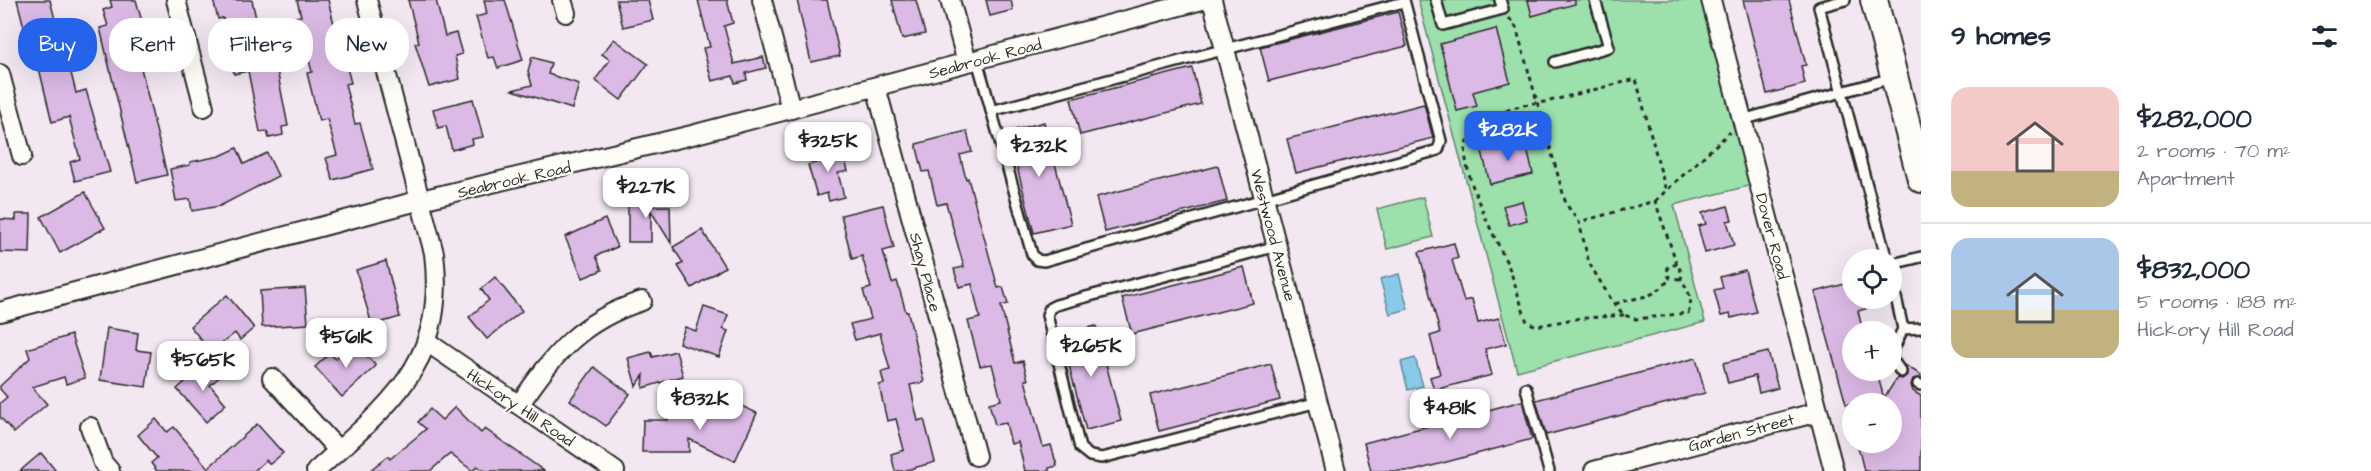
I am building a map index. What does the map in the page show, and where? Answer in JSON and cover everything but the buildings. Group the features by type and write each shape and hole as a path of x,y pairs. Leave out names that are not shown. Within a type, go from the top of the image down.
{"street":[{"path":"176,0 204,107"},
{"path":"316,471 396,395 415,368 427,342 436,303 437,278 434,253 367,0"},
{"path":"762,0 791,109"},
{"path":"950,0 972,61"},
{"name":"Seabrook Road","path":"0,312 421,200 637,149 876,87 972,61 1140,8 1202,0"},
{"name":"Westwood Avenue","path":"1212,0 1336,471"},
{"name":"Dover Road","path":"1711,0 1834,471"},
{"path":"1874,0 1921,179"},
{"path":"0,74 22,156"},
{"name":"Shay Place","path":"876,87 976,456"},
{"path":"519,405 548,363 565,344 585,328 607,315 642,301"},
{"name":"Hickory Hill Road","path":"427,342 615,471"},
{"path":"272,378 338,450"},
{"name":"Garden Street","path":"1594,471 1818,412"},
{"path":"90,428 103,463 110,471"}],"lane":[{"path":"1436,0 1443,25 1501,4"},
{"path":"1556,62 1609,47 1595,0"},
{"path":"1845,0 1819,7 1884,249"},
{"path":"972,61 991,111 1032,254 1037,260 1044,261 1438,150 1441,141 1404,1 991,111"},
{"path":"1743,120 1894,78"},
{"path":"1277,246 1050,308 1047,315 1080,448 1089,456 1102,458 1318,402"},
{"path":"1902,262 1921,257"},
{"path":"1899,309 1903,329 1921,328"},
{"path":"1526,388 1548,471"}],"path":[{"path":"1501,4 1516,27 1566,204 1579,222 1589,263 1614,304 1624,315"},
{"path":"1655,201 1682,273 1681,279 1689,292 1691,306 1688,313 1636,319 1624,315 1574,319 1537,326 1527,322 1510,270 1492,233 1472,182 1465,156 1466,142 1476,127 1489,118 1537,102 1546,102 1636,79 1666,191"},
{"path":"1579,222 1655,201 1743,120"},
{"path":"1670,278 1667,274 1668,267 1677,264"},
{"path":"1614,304 1632,297 1653,295 1661,290 1670,278"},
{"path":"1670,278 1681,279"}],"green space":[{"path":"1418,0 1708,0 1756,184 1674,205 1705,322 1517,371"},
{"path":"1423,197 1433,237 1387,249 1377,209"}],"water":[{"path":"1399,274 1408,309 1390,314 1380,279"},
{"path":"1415,358 1423,386 1408,390 1401,362"}]}
